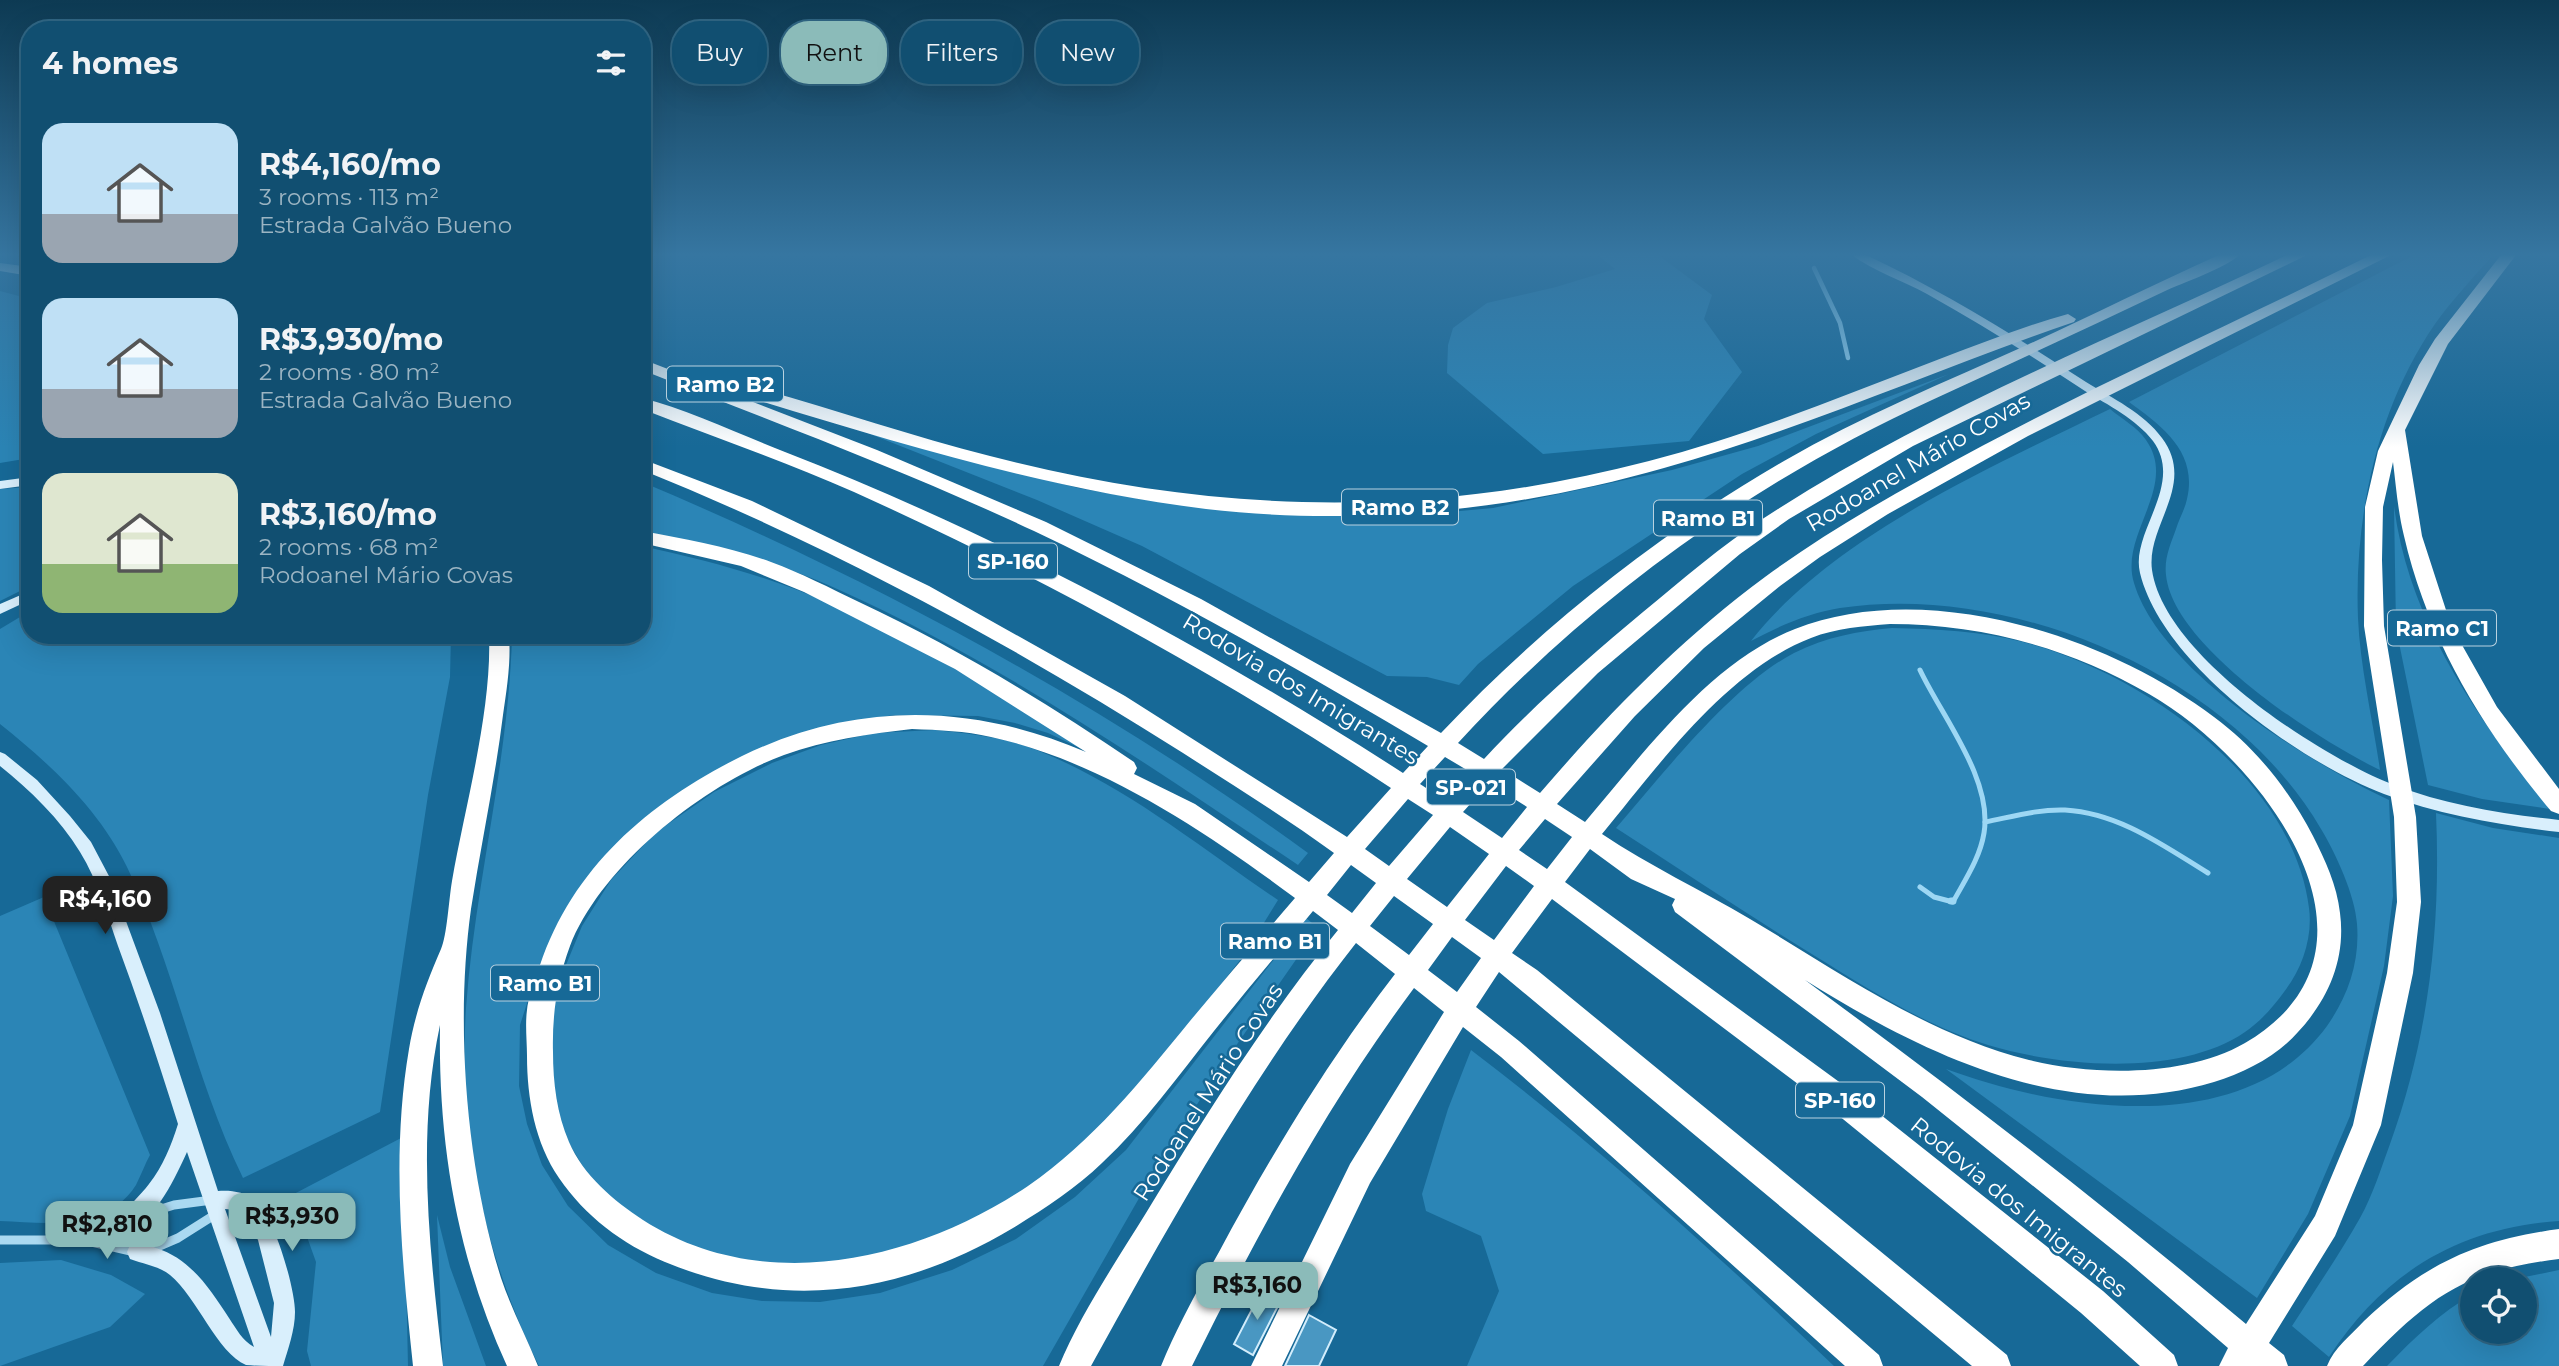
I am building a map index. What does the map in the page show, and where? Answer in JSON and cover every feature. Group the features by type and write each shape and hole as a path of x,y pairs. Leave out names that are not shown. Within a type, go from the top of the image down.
{"highway":[{"name":"Ramo B2","path":"651,365 899,437 1068,480 1149,496 1322,510 1423,507 1589,481 1657,465 1869,392 1989,356 2020,334 2067,319"},
{"name":"Ramo B1","path":"1198,818 1062,748 1038,739 967,723 913,720 844,729 788,744 729,771 687,796 632,839 594,883 561,938 546,981 537,1024 536,1055 543,1102 555,1141 567,1167 597,1202 634,1231 664,1248 707,1264 751,1274 795,1277 848,1275 944,1250 975,1235 1056,1182 1095,1151 1474,710 1553,636 1674,542 1759,484 1989,356 2038,345 2092,319"},
{"name":"Rodoanel Mário Covas","path":"1074,1366 1154,1223 1212,1130 1304,993 1419,846 1506,747 1577,677 1640,623 1778,517 1896,447 2165,319"},
{"name":"Rodoanel Mário Covas","path":"1176,1366 1228,1260 1346,1061 1477,883 1598,739 1675,663 1725,619 1808,556 1952,468 2076,403 2254,319"},
{"path":"2235,1366 2274,1311 2325,1226 2367,1125 2400,973 2409,902 2405,817 2399,764 2374,626 2374,507 2387,451 2427,365 2459,319"},
{"path":"651,366 959,490 1094,552 1204,608 1400,719 1620,858 1931,1088 2138,1252 2273,1366"},
{"name":"Rodovia dos Imigrantes","path":"651,406 858,487 1002,555 1168,642 1364,759 1470,828 1581,906 1832,1093 2092,1302 2164,1366"},
{"name":"Ramo C1","path":"2397,431 2412,534 2427,587 2443,629 2459,664 2556,802"},
{"name":"SP-160","path":"651,468 745,505 922,591 1117,701 1307,821 1528,978 1996,1366"},
{"path":"651,539 726,555 764,567 914,636 1073,730 1275,870 1380,947 1510,1049 1868,1366"},
{"path":"1266,1366 1372,1153 1427,1059 1516,927 1600,819 1659,751 1704,705 1766,652 1817,628 1848,621 1887,617 1959,620 2022,631 2052,640 2112,665 2187,708 2233,746 2271,785 2307,842 2332,916 2328,961 2315,992 2296,1018 2264,1049 2224,1067 2191,1077 2120,1082 2030,1074 1989,1063 1910,1030 1849,997 1689,893 1620,858"},
{"path":"500,644 491,731 455,941 452,1051 459,1160 470,1219 497,1309 523,1366"},
{"path":"428,1366 417,1265 413,1143 419,1068 432,1001 455,941"},
{"path":"2342,1366 2394,1312 2427,1285 2453,1270 2503,1254 2559,1244"}],"main road":[{"path":"1978,319 2147,428 2166,454 2169,478 2167,494 2145,560 2152,595 2165,620 2186,647 2257,710 2331,762 2390,790 2488,816 2559,827"},
{"path":"0,485 21,482"},
{"path":"0,610 21,600"},
{"path":"0,758 32,784 65,820 85,846 102,878 152,1013 270,1366"},
{"path":"131,1219 155,1195 167,1177 187,1124"},
{"path":"215,1206 241,1201 254,1211 272,1257 283,1292 285,1309 282,1334 270,1366"},
{"path":"137,1252 178,1269 202,1296 237,1348 270,1366"}],"street":[{"path":"83,1240 131,1219 174,1205 215,1206"},
{"path":"0,1240 83,1240 137,1252 178,1238 215,1206"}],"shaded area":[{"path":"0,319 21,319 21,460 0,463"},
{"path":"1466,319 1704,319 1742,372 1689,441 1543,454 1447,373 1448,345 1453,328"},
{"path":"2290,319 2439,319 2415,357 2384,427 2365,503 2360,541 2359,637 2380,770 2287,715 2221,661 2194,632 2175,603 2166,575 2168,551 2187,499 2187,467 2182,454 2165,431 2129,402"},
{"path":"1949,374 1816,434 1742,474 1573,586 1478,664 1459,685 1427,677 1387,676 1142,546 1037,500 865,432 1078,488 1147,500 1319,516 1405,516 1493,508 1672,470 1758,446"},
{"path":"2110,409 2142,435 2154,458 2156,475 2153,493 2134,547 2132,565 2134,583 2149,616 2174,649 2205,681 2242,711 2319,763 2389,800 2393,896 2384,966 2350,1116 2308,1214 2257,1298 1946,1069 2042,1096 2095,1104 2148,1106 2200,1101 2248,1087 2291,1062 2327,1026 2347,991 2357,952 2357,924 2349,888 2333,850 2282,775 2233,726 2176,685 2112,651 2045,626 1976,610 1907,604 1828,610 1794,621 1751,641 1785,603 1869,537 1966,480"},
{"path":"651,486 816,561 986,648 1150,746 1308,853 1298,865 1072,717 956,648 812,578 740,556 651,534"},
{"path":"21,488 21,590 0,601 0,489"},
{"path":"2394,506 2402,549 2431,630 2473,704 2550,809 2482,799 2428,785 2396,628"},
{"path":"651,548 738,570 785,586 866,620 934,657 1099,757 1048,733 978,716 894,715 850,722 714,773 562,917 539,966 520,1025 519,1086 527,1124 542,1165 568,1206 608,1245 656,1273 712,1293 762,1301 820,1302 880,1293 952,1270 1016,1239 1075,1197 1126,1150 1306,918 1318,928 1217,1073 1154,1172 1043,1366 539,1366 503,1281 490,1236 479,1192 466,1100 466,1008 470,961 510,682 512,644 651,644"},
{"path":"21,616 21,644 451,644 450,677 428,795 380,1112 243,1178 211,1101 144,905 116,846 71,788 0,724 0,629"},
{"path":"1892,628 1991,635 2069,657 2115,678 2161,705 2204,738 2243,775 2274,816 2297,860 2310,919 2308,941 2301,963 2284,992 2261,1019 2245,1032 2218,1046 2188,1056 2154,1062 2119,1064 2049,1059 1988,1045 1943,1028 1878,994 1765,925 1616,828 1699,732 1770,667 1794,653 1830,639"},
{"path":"935,730 1014,742 1071,765 1133,800 1278,900 1244,955 1115,1119 1012,1205 886,1262 725,1264 620,1212 588,1175 563,1133 550,1089 547,1036 559,982 582,926 611,880 655,833 714,792 772,763 821,745 874,733"},
{"path":"2436,813 2493,828 2559,838 2559,1221 2522,1225 2488,1233 2427,1260 2399,1279 2374,1301 2329,1357 2292,1326 2365,1209 2403,1103 2430,981 2436,898"},
{"path":"44,897 150,1155 136,1185 124,1200 109,1211 92,1218 56,1223 0,1221 0,916"},
{"path":"1471,1050 1657,1203 1834,1366 1467,1366 1499,1291 1481,1236 1426,1211 1422,1194 1448,1109"},
{"path":"403,1137 408,1366 311,1366 307,1351 316,1262 292,1195"},
{"path":"437,1215 450,1267 486,1366 443,1366"},
{"path":"61,1260 111,1275 145,1294 110,1327 0,1366 0,1263"},
{"path":"2559,1270 2559,1366 2387,1366 2428,1327 2460,1302 2460,1344 2537,1344 2537,1274"}],"building":[{"path":"1262,1290 1281,1300 1253,1355 1234,1344"},
{"path":"1309,1315 1336,1330 1319,1366 1285,1366"}],"waterway":[{"path":"1838,319 1848,358"},
{"path":"1920,670 1974,770 1985,812 1984,833 1979,851 1953,902 1934,897 1920,887"},
{"path":"1985,822 2045,811 2085,812 2140,832 2208,873"}]}
